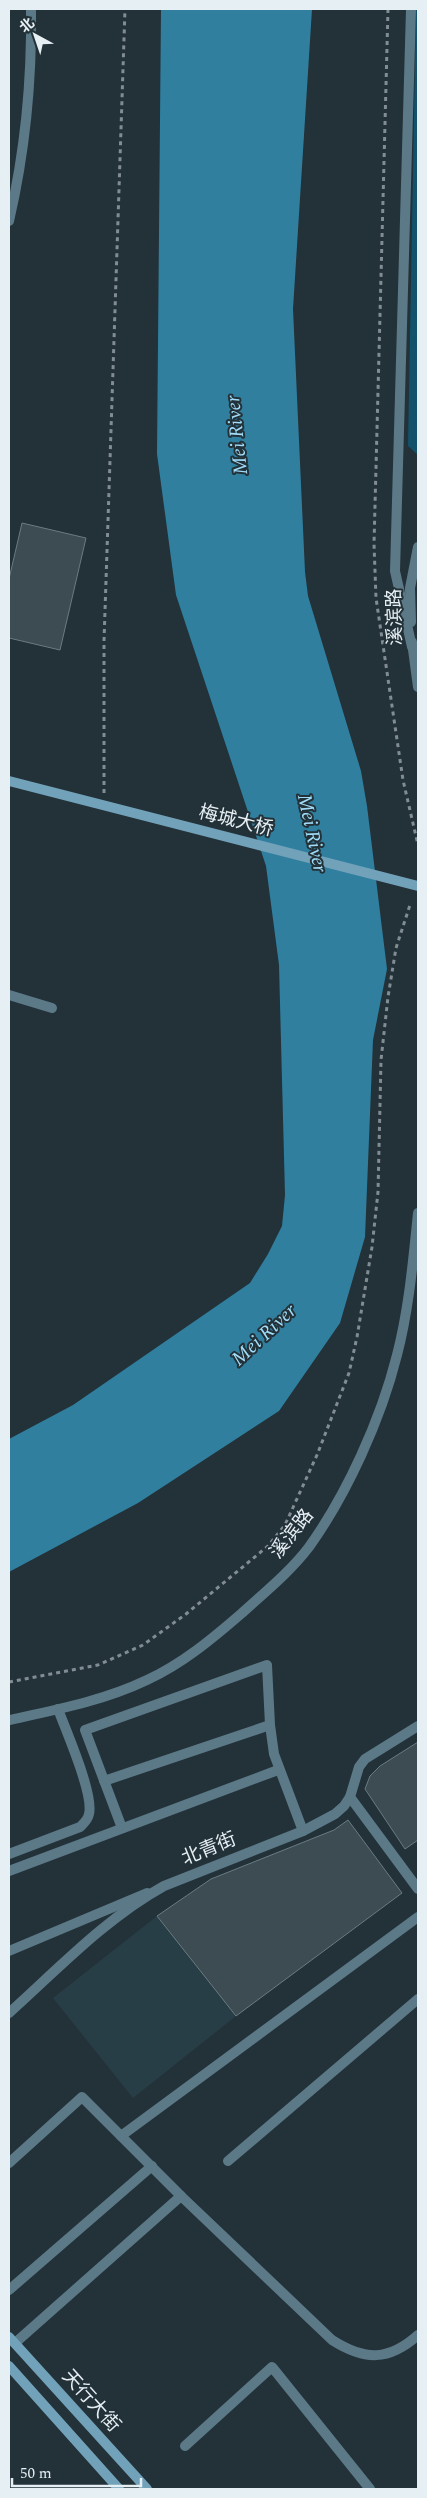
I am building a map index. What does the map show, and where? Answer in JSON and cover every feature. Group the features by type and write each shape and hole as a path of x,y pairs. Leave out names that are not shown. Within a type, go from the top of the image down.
{"main road":[{"name":"梅城大桥","path":"9,781 418,886"},
{"name":"天行大街","path":"12,2340 147,2489"},
{"path":"9,2366 119,2489"}],"street":[{"path":"9,221 27,114 31,9"},
{"path":"410,9 396,571 412,647"},
{"name":"溪滨路","path":"418,547 410,588 412,647 418,687"},
{"path":"10,999 52,1008"},
{"name":"溪滨路","path":"9,1720 58,1709 123,1690 164,1672 183,1660 269,1588 308,1548 338,1499 362,1452 386,1390 401,1337 418,1213"},
{"path":"122,1828 85,1730 267,1665 270,1725 278,1770 303,1831"},
{"path":"9,1854 80,1827 89,1815 89,1797 58,1709"},
{"path":"104,1782 270,1725"},
{"name":"北青街","path":"9,2013 113,1920 141,1899 164,1886 303,1831 334,1814 344,1806 350,1797 359,1768 365,1759 418,1726"},
{"path":"9,1871 278,1770"},
{"path":"350,1797 418,1890"},
{"path":"9,1951 164,1886"},
{"path":"121,2136 418,1916"},
{"path":"228,2161 418,1999"},
{"path":"9,2163 82,2097 323,2333 343,2347 366,2355 389,2354 398,2351 418,2335"},
{"path":"9,2290 152,2166"},
{"path":"12,2340 182,2196"},
{"path":"185,2446 272,2367 370,2489"}],"path":[{"path":"104,806 104,641 125,9"},
{"path":"9,1682 98,1666 143,1645 186,1614 260,1553 285,1525 317,1455 345,1382 357,1337 372,1247 378,1192 381,1060 385,1016 396,948 410,905"}],"shaded area":[{"path":"416,9 418,9 418,455 408,446"},
{"path":"157,1916 236,2016 133,2098 53,1998"}],"water":[{"name":"Mei River","path":"161,9 312,9 293,309 305,572 308,596 361,771 387,969 373,1040 365,1237 340,1323 279,1411 138,1503 9,1572 9,1439 73,1405 250,1283 282,1226 285,1195 279,965 266,866 176,595 157,454"}],"building":[{"path":"22,523 86,538 60,650 9,638 9,579"},
{"path":"418,1742 418,1840 405,1849 365,1789 370,1776 380,1766"},
{"path":"348,1820 402,1893 236,2016 157,1916 211,1879 334,1830"}]}
